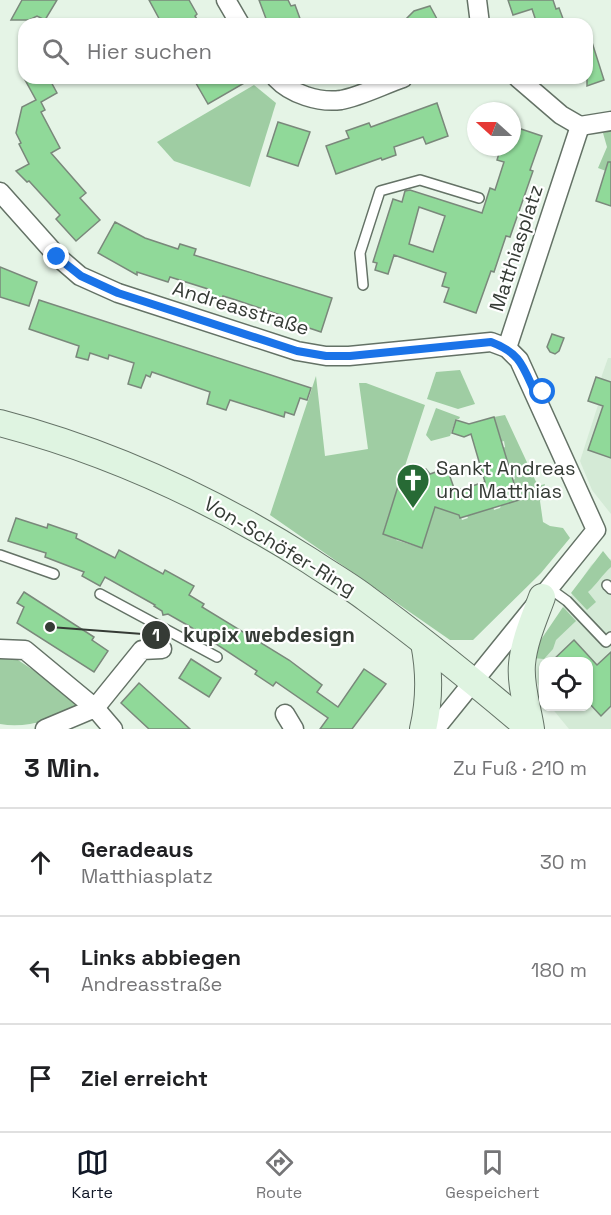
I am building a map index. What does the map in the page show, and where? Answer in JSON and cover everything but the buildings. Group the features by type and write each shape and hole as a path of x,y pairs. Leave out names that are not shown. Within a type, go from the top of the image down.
{"main road":[{"name":"Von-Schöfer-Ring","path":"0,423 39,433 116,461 188,492 269,535 365,597 530,729"},
{"path":"530,729 522,666 524,650 545,593"},
{"path":"423,729 429,705 430,687 429,666 424,643"}],"street":[{"path":"226,0 236,18"},
{"path":"477,0 479,18"},
{"path":"284,84 296,93 320,99 341,100 387,84"},
{"path":"525,84 561,115 580,126 611,121"},
{"name":"Matthiasplatz","path":"507,348 580,126"},
{"name":"Andreasstraße","path":"0,192 57,257 81,276 118,293 297,351 326,356 350,356 491,342 507,348"},
{"path":"435,729 545,593 603,532 539,393 519,360 507,348"},
{"path":"0,649 25,650 95,708 113,729"},
{"path":"45,729 95,708 142,650 162,649"}],"lane":[{"path":"363,285 360,253 380,191 420,180 479,198"},
{"path":"0,555 54,574"},
{"path":"545,593 567,602 606,642 611,637"},
{"path":"100,594 217,657"},
{"path":"162,649 174,633"}],"shaded area":[{"path":"608,358 611,358 611,514 592,490 580,461 598,405 588,401 596,377 601,378"},
{"path":"600,558 611,559 611,729 569,729 554,711 593,711 593,657 539,657 539,686 535,679 533,662 538,648 591,565"}],"green space":[{"path":"254,85 276,103 250,187 174,161 157,142"},
{"path":"611,131 611,177 606,171 598,168 607,147 603,133"},
{"path":"460,370 475,404 458,409 427,399 436,372"},
{"path":"316,376 325,456 368,449 359,383 366,383 425,405 383,533 397,538 396,540 422,548 435,507 458,511 462,520 493,507 494,510 500,508 515,479 514,474 511,474 503,448 505,447 504,441 501,442 494,417 505,415 538,486 545,484 540,501 543,522 550,526 563,528 570,538 541,573 473,640 450,640 270,515"},
{"path":"436,408 460,417 456,419 450,436 431,441 426,435"},
{"path":"603,551 611,561 611,567 588,592 596,602 587,610 571,593"},
{"path":"563,607 576,621 556,640 553,649 546,657 533,658 538,644"},
{"path":"12,656 42,676 76,704 75,708 29,724 0,724 0,657"}],"place":[{"name":"Sankt Andreas und Matthias","path":"413,509"},
{"name":"kupix webdesign","path":"50,627"}],"route":[{"path":"57,257 81,276 118,293 297,351 326,356 350,356 491,342 507,348 519,360 536,395 543,392"}]}
